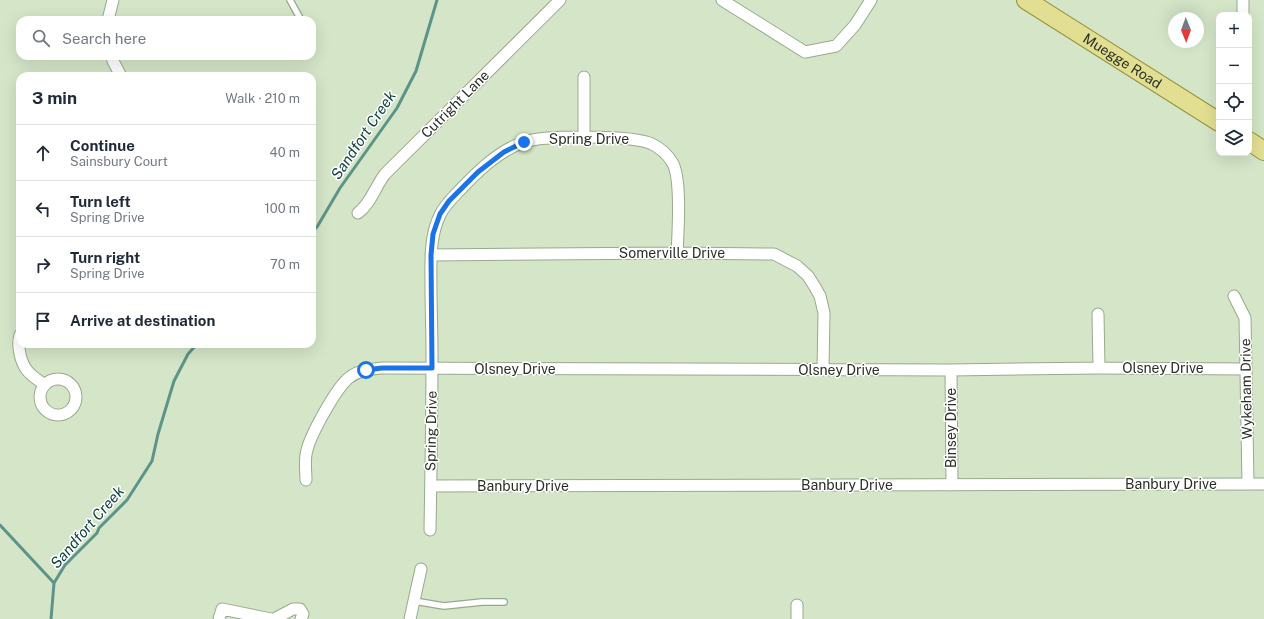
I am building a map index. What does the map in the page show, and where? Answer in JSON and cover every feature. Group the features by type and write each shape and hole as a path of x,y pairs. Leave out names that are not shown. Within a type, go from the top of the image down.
{"main road":[{"name":"Muegge Road","path":"1026,0 1216,120"},
{"path":"1252,144 1264,151"}],"street":[{"path":"109,16 113,0"},
{"name":"Cutright Lane","path":"358,213 368,202 378,183 385,174 560,0"},
{"path":"722,0 805,52 836,46 855,25 871,0"},
{"path":"1242,12 1243,0"},
{"path":"113,60 119,72"},
{"path":"584,77 584,137"},
{"name":"Spring Drive","path":"430,530 432,368 431,255 433,234 440,214 449,201 478,172 504,152 524,142 549,138 584,137 638,140 652,144 664,152 673,164 678,180 678,253"},
{"name":"Somerville Drive","path":"431,255 678,253 774,254 797,266 808,276 815,287 824,313 823,370"},
{"name":"Wykeham Drive","path":"1234,296 1245,318 1248,484"},
{"path":"1098,314 1099,368"},
{"path":"20,348 26,370 45,385"},
{"name":"Olsney Drive","path":"306,480 306,451 340,386 350,376 366,370 382,368 823,370 1099,368 1246,369"},
{"name":"Binsey Drive","path":"951,370 952,485"},
{"name":"Banbury Drive","path":"431,486 1264,484"},
{"path":"410,619 421,569"},
{"path":"797,605 797,619"},
{"path":"274,619 293,609 300,609 303,614 301,619"},
{"path":"221,614 271,619"}],"lane":[{"path":"290,0 299,16"},
{"path":"414,601 444,606 482,602 504,602"}],"waterway":[{"name":"Sandfort Creek","path":"316,228 340,188 397,108 416,71 437,0"},
{"name":"Sandfort Creek","path":"51,619 54,583 65,565 127,500 152,461 158,434 174,381 188,354 193,348"},
{"path":"0,525 54,583"}],"route":[{"path":"366,370 382,368 432,368 431,255 433,234 440,214 449,201 478,172 504,152 524,142"}]}
